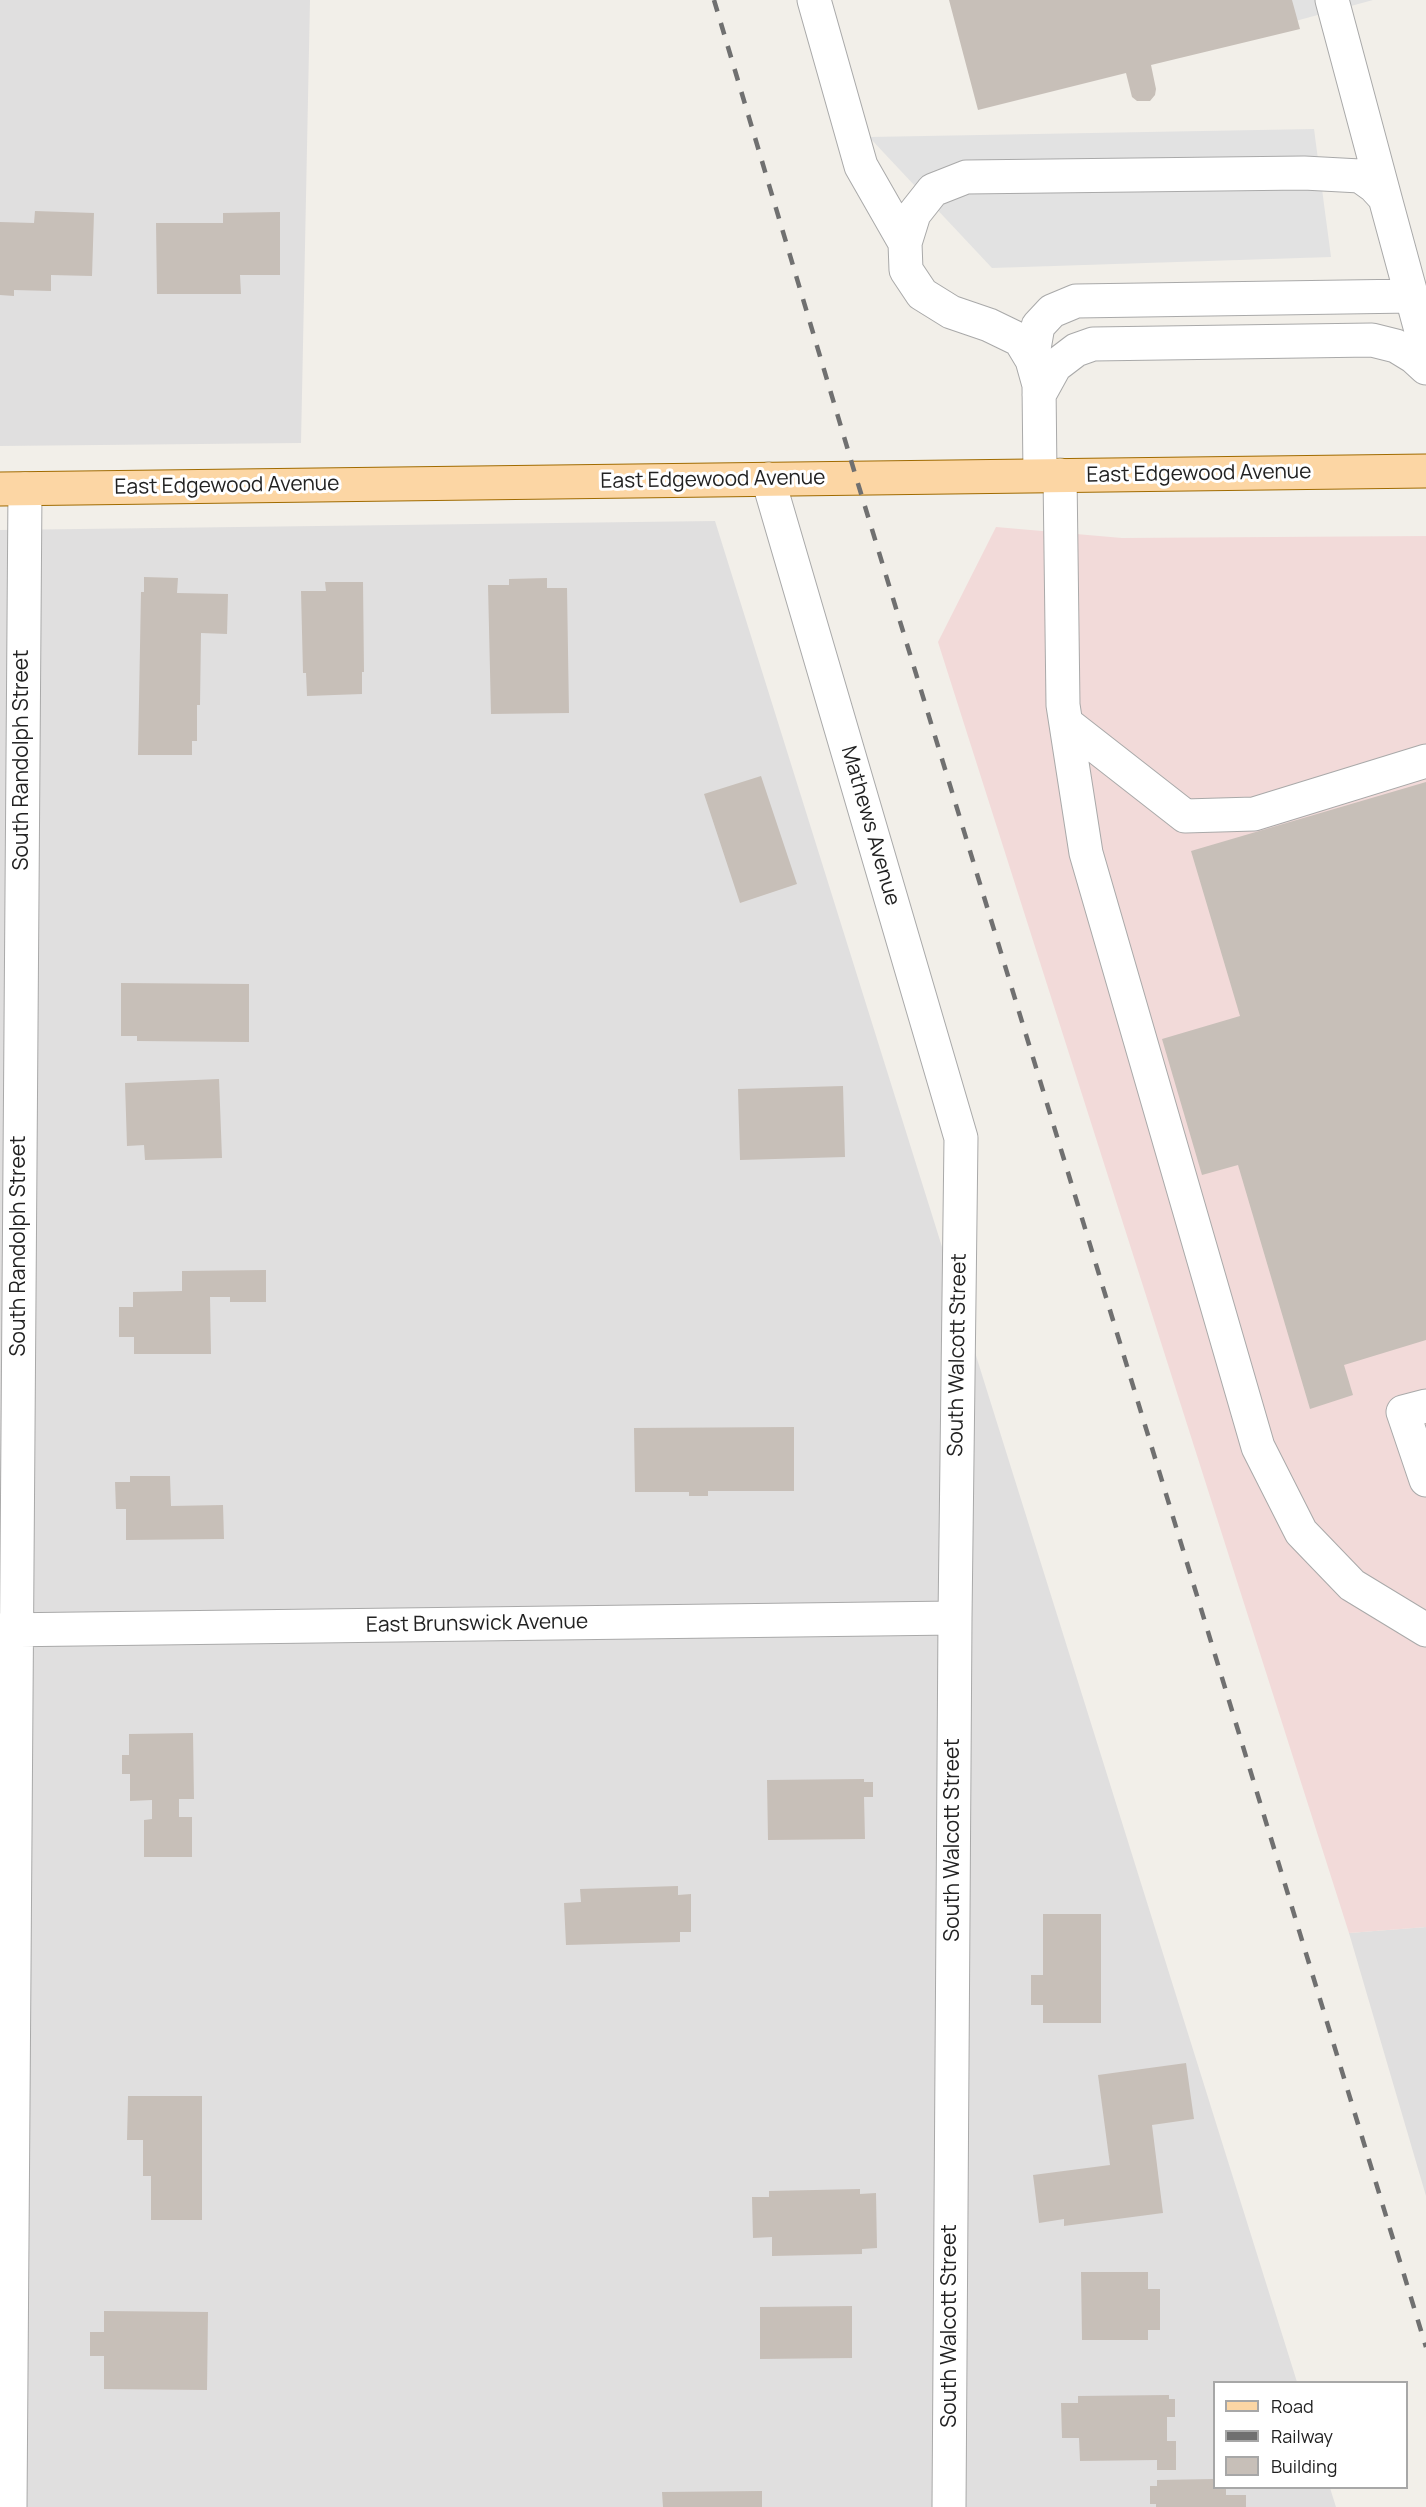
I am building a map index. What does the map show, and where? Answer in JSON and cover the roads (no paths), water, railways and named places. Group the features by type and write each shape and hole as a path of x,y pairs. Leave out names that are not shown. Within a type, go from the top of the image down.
{"main road":[{"name":"East Edgewood Avenue","path":"12,489 1426,471"}],"street":[{"path":"814,0 861,166 904,243"},
{"path":"1332,0 1426,349"},
{"path":"1385,198 1360,176 1340,174 966,177 933,190 914,214 904,243 906,270 922,294 951,312 989,325 1020,340 1032,360 1050,475 1066,723 1086,853 1258,1447 1301,1532 1352,1585 1426,1630"},
{"path":"1032,360 1038,326 1052,311 1076,302 1412,296"},
{"path":"1039,395 1055,366 1076,350 1093,344 1372,340 1396,346 1426,368"},
{"name":"Mathews Avenue","path":"768,480 961,1138 960,1174"},
{"name":"South Randolph Street","path":"10,2507 8,1630 12,489"},
{"path":"1066,723 1185,816 1254,813 1426,761"},
{"name":"South Walcott Street","path":"949,2507 960,1174"},
{"path":"1426,1406 1402,1412 1426,1480"},
{"name":"East Brunswick Avenue","path":"8,1630 955,1618"}],"railway":[{"path":"714,0 856,477 1426,2347"}]}
